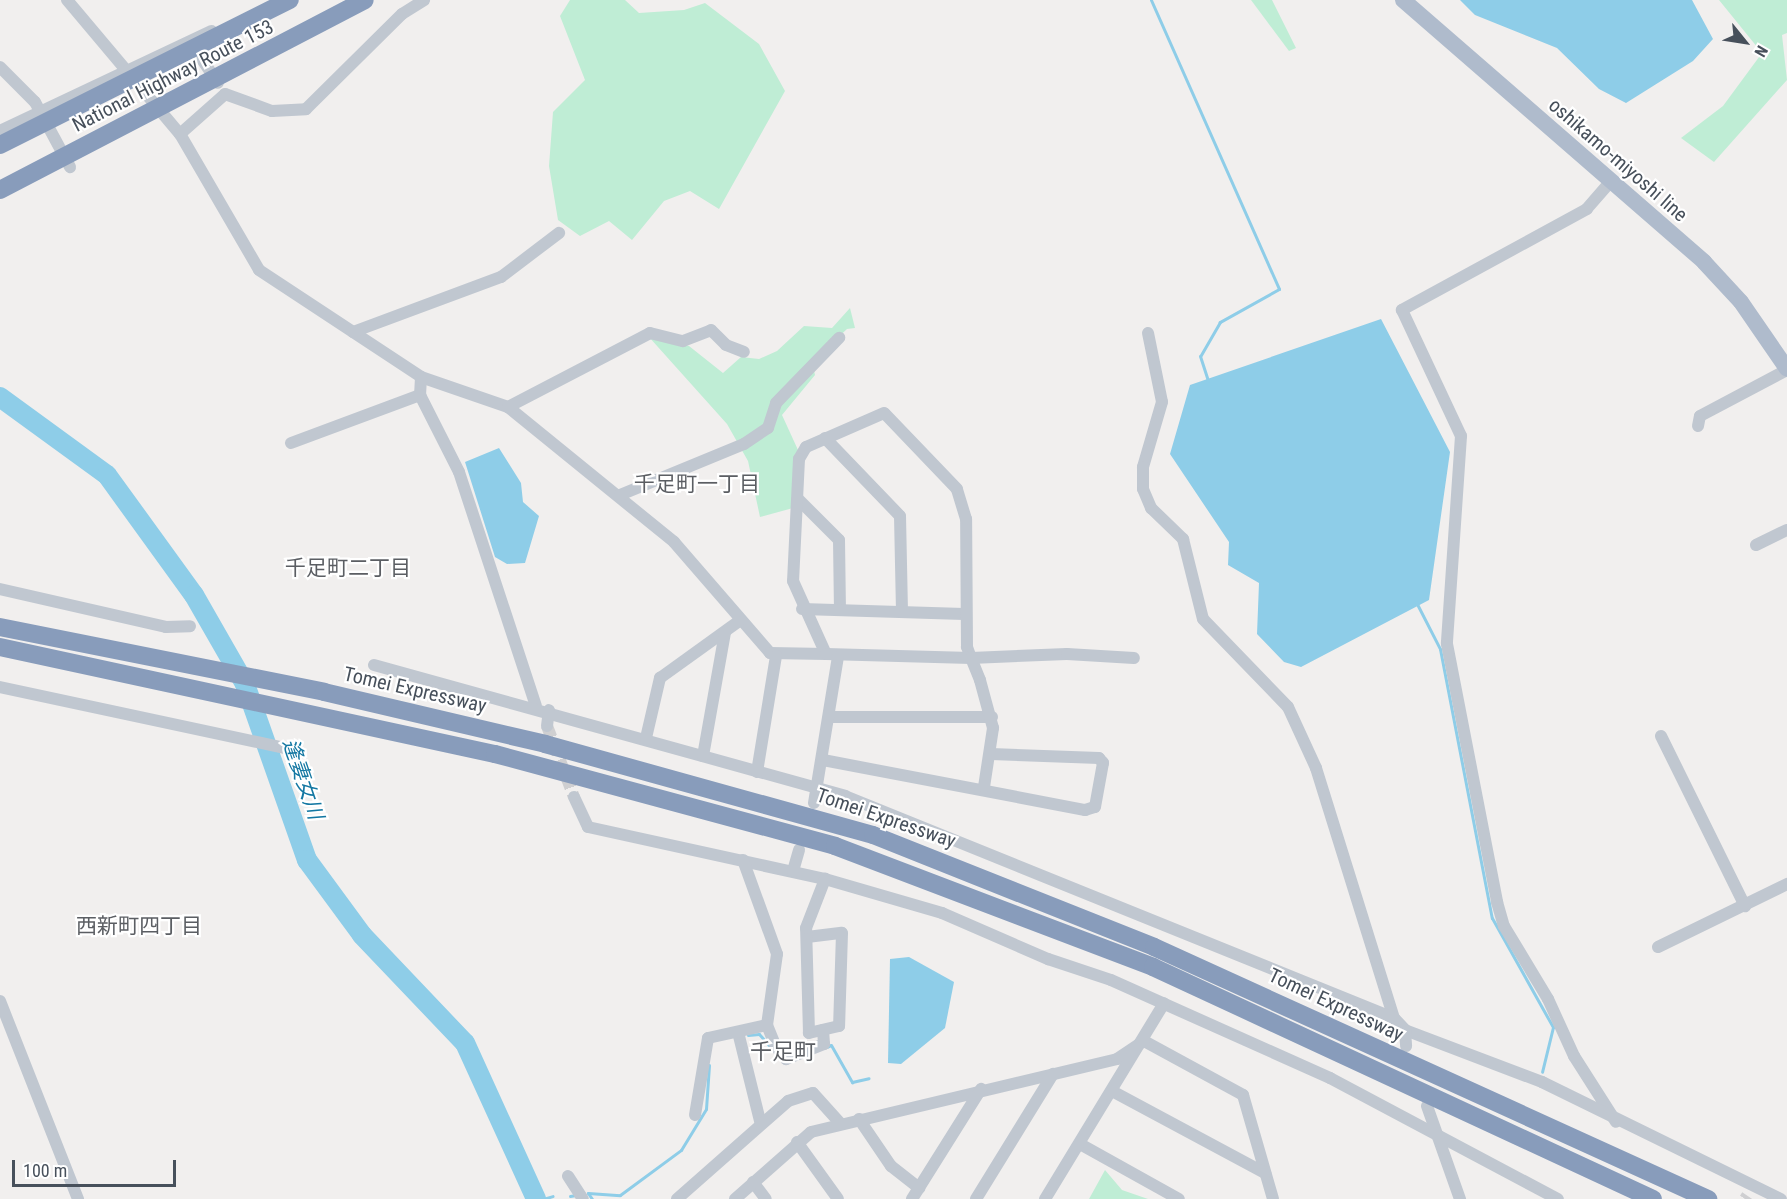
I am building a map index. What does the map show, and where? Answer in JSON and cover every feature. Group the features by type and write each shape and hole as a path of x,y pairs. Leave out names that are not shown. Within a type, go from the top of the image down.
{"highway":[{"name":"National Highway Route 153","path":"0,145 290,0"},
{"name":"National Highway Route 153","path":"0,190 275,50 365,0"},
{"name":"Tomei Expressway","path":"0,627 324,692 680,778 873,835 1154,947 1708,1199"},
{"path":"0,647 611,783 922,876 1153,967 1653,1199"}],"main road":[{"name":"oshikamo-miyoshi line","path":"1403,0 1704,262 1781,350 1787,369"}],"street":[{"path":"67,0 124,71 180,134 259,270 421,378 508,406 620,495 674,542 738,622 776,656 1134,658"},
{"path":"0,131 275,0"},
{"path":"188,40 225,94 272,111 306,109 402,14 424,0"},
{"path":"0,67 40,113 70,167"},
{"path":"180,134 225,94"},
{"path":"1611,181 1587,209 1402,310 1461,436 1448,644 1497,902 1504,926 1548,999 1574,1056 1616,1122"},
{"path":"353,332 501,278 559,233"},
{"path":"508,406 650,333 683,341 711,330 726,345 744,352"},
{"path":"1148,333 1162,402 1143,467 1143,489 1151,508 1183,539 1203,619 1288,707 1316,768 1394,1018 1405,1030 1542,1082 1749,1191 1781,1199"},
{"path":"620,495 744,444 768,428 776,404 839,338"},
{"path":"1698,426 1700,416 1787,369"},
{"path":"421,378 420,395 459,472 543,708 547,726"},
{"path":"291,443 420,395"},
{"path":"815,796 832,717 832,655 802,609 793,580 802,452 825,438 884,412 953,482 966,519 964,614 971,658 992,717 991,754 984,787"},
{"path":"825,438 900,516 902,611"},
{"path":"798,499 839,540 840,610"},
{"path":"1756,545 1787,530"},
{"path":"0,589 166,627 190,626"},
{"path":"802,609 964,614"},
{"path":"646,738 660,678 738,622"},
{"path":"703,756 725,633"},
{"path":"757,772 776,656"},
{"path":"374,665 543,708 646,738 757,772 815,796 966,841 1224,953 1394,1018"},
{"path":"0,687 298,751"},
{"path":"832,717 992,717"},
{"path":"1660,736 1745,906"},
{"path":"823,760 984,787 1085,810 1097,803 1103,763 1099,758 991,754"},
{"path":"574,797 588,827 793,871 942,913 1164,1003 1330,1078 1435,1137 1558,1199"},
{"path":"793,871 799,850"},
{"path":"743,860 777,954 767,1025 786,1059 824,1044 823,1030"},
{"path":"807,937 842,933 839,1026 809,1033 807,937 825,879"},
{"path":"1658,947 1787,884"},
{"path":"0,1001 78,1199"},
{"path":"1045,1199 1144,1041 1164,1003"},
{"path":"695,1115 703,1091 705,1045 713,1035 767,1025"},
{"path":"1405,1030 1406,1046"},
{"path":"738,1032 760,1121"},
{"path":"735,1199 797,1142 840,1123 1117,1059 1144,1041"},
{"path":"1144,1041 1243,1095 1273,1199"},
{"path":"976,1199 1053,1074"},
{"path":"860,1119 891,1166 915,1193 981,1089"},
{"path":"1113,1091 1265,1173"},
{"path":"677,1199 760,1121 808,1093 819,1095 840,1123"},
{"path":"1427,1106 1435,1137 1460,1199"},
{"path":"797,1142 838,1199"},
{"path":"1080,1144 1179,1199"},
{"path":"568,1176 583,1199"},
{"path":"753,1182 765,1199"}],"green space":[{"path":"570,0 625,0 639,13 684,10 705,3 759,44 785,91 719,209 690,191 664,201 632,240 609,221 580,236 558,220 549,166 553,112 585,80 560,16"},
{"path":"1251,0 1272,0 1296,48 1289,51"},
{"path":"1719,0 1787,0 1787,33 1782,35 1787,80 1714,162 1681,138 1723,106 1762,53"},
{"path":"850,308 855,328 847,329 812,362 815,375 782,415 798,450 793,508 760,517 748,461 727,424 649,337 689,346 723,373 741,357 759,359 777,351 804,326 832,328"},
{"path":"1105,1170 1122,1190 1148,1199 1089,1199"}],"water":[{"path":"1460,0 1692,0 1713,39 1693,61 1626,103 1599,89 1557,48 1475,15"},
{"path":"1381,319 1450,452 1429,600 1301,667 1284,662 1257,634 1259,583 1228,565 1229,542 1170,454 1190,385"},
{"path":"499,448 521,483 523,502 539,516 525,563 507,564 495,557 465,462"},
{"path":"909,957 954,982 945,1028 901,1064 888,1063 890,959"}],"waterway":[{"path":"1151,0 1279,289 1220,322 1200,356 1208,381"},
{"name":"逢妻女川","path":"0,397 107,475 194,595 245,684 307,860 362,935 465,1043 536,1199"},
{"path":"1416,602 1440,649 1492,918 1553,1027 1542,1072"},
{"path":"748,1035 759,1034 769,1045"},
{"path":"827,1047 831,1045 852,1082 869,1078"},
{"path":"588,1193 620,1195 681,1150 706,1109 709,1065"},
{"path":"588,1193 592,1199"},
{"path":"570,1196 576,1195"},
{"path":"543,1199 553,1196"}],"tunnel":[{"path":"547,726 574,797"}],"district":[{"name":"千足町一丁目","path":"697,484"},
{"name":"千足町二丁目","path":"348,568"},
{"name":"西新町四丁目","path":"139,926"},
{"name":"千足町","path":"783,1052"}]}
